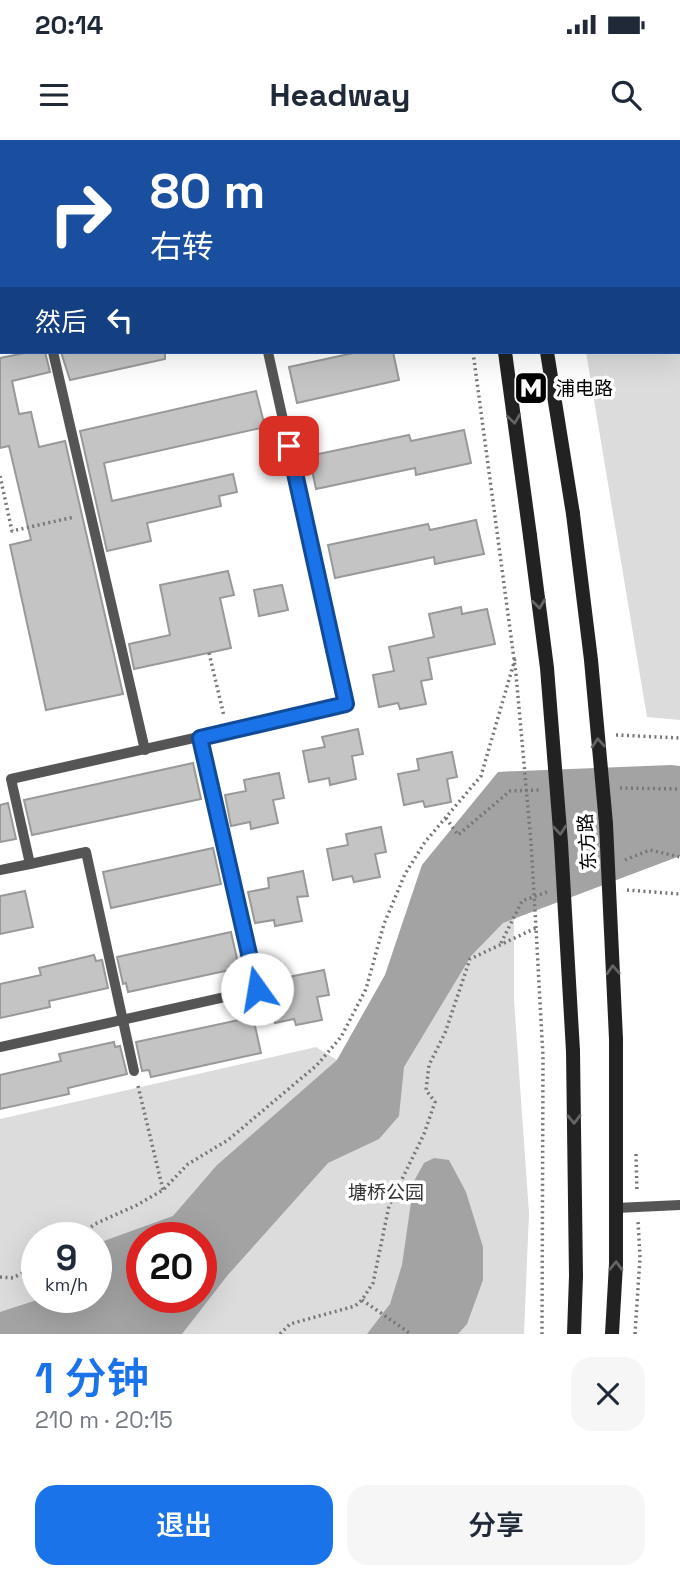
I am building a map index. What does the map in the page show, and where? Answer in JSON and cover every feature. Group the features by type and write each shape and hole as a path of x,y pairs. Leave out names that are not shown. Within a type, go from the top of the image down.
{"main road":[{"name":"东方路","path":"505,354 547,668 561,843 573,1051 576,1276 574,1334"},
{"name":"东方路","path":"547,354 573,514 591,660 606,824 616,1039 616,1264 612,1334"}],"lane":[{"path":"53,354 145,750"},
{"path":"30,864 6,780 346,704 268,354"},
{"path":"0,1047 257,989 200,738"},
{"path":"0,870 86,852 134,1071"},
{"path":"616,1208 680,1205"}],"path":[{"path":"473,354 515,659 531,842 543,1057 542,1334"},
{"path":"0,476 12,531 90,514"},
{"path":"209,653 228,732"},
{"path":"99,1222 163,1190 188,1164 228,1140 317,1065 341,1037 366,989 384,925 405,874 425,842 481,776 515,659"},
{"path":"613,734 680,738"},
{"path":"625,890 680,894"},
{"path":"280,1334 290,1324 355,1306 373,1283 389,1206 424,1134 435,1102 426,1090 429,1065 445,1033 470,959 536,928"},
{"path":"134,1071 163,1190"},
{"path":"635,1142 640,1258 635,1334"},
{"path":"0,1277 13,1278 21,1274"},
{"path":"362,1300 411,1334"}],"green space":[{"path":"586,354 680,354 680,720 647,717"},
{"name":"塘桥公园","path":"514,771 514,1000 529,1213 524,1334 0,1334 0,1119 316,1047 337,1060 385,975 422,865 498,772"}],"shaded area":[{"path":"680,766 680,856 503,923 471,956 404,1067 399,1116 379,1139 328,1163 217,1289 217,1222 156,1222 173,1216 217,1165 337,1060 385,975 422,865 498,772"},
{"path":"434,1158 449,1160 466,1192 483,1247 483,1280 467,1324 458,1334 367,1334 390,1304 402,1265 414,1181 424,1163"},
{"path":"126,1233 126,1313 198,1313 182,1334 0,1334 0,1312 21,1305 21,1313 112,1313 112,1238"}],"building":[{"path":"20,354 46,354 50,372 12,381 19,414 31,412 39,447 65,441 123,694 46,710 10,545 31,540 9,446 0,448 0,358"},
{"path":"62,354 165,354 165,359 70,380"},
{"path":"349,354 393,354 399,380 297,403 289,367"},
{"path":"256,391 265,427 104,463 112,501 233,474 237,492 219,496 221,506 147,523 151,541 107,551 80,431"},
{"path":"464,430 471,463 416,475 415,468 316,489 309,456 409,435 411,441"},
{"path":"476,520 484,554 435,564 434,557 335,578 328,545 428,524 430,530"},
{"path":"228,571 234,595 220,598 231,648 134,669 129,644 170,635 160,585"},
{"path":"282,585 288,610 259,616 254,590"},
{"path":"461,607 462,614 487,609 495,644 428,658 432,679 421,681 426,704 400,709 398,703 379,707 373,675 394,671 389,647 434,637 429,614"},
{"path":"358,729 363,754 352,756 356,779 330,785 329,778 309,782 303,751 325,747 322,737"},
{"path":"452,752 457,777 447,779 451,802 425,807 423,801 404,805 398,774 419,770 417,759"},
{"path":"193,763 201,799 32,835 24,800"},
{"path":"279,773 284,798 273,800 278,823 251,829 250,822 231,826 225,795 246,791 244,780"},
{"path":"8,803 16,839 0,842 0,805"},
{"path":"381,827 386,852 375,854 380,877 354,882 352,876 333,880 327,849 348,845 346,834"},
{"path":"213,848 221,884 111,908 103,872"},
{"path":"303,871 308,896 297,897 302,921 275,926 274,920 255,923 248,892 269,888 268,878"},
{"path":"25,891 33,927 0,934 0,896"},
{"path":"231,932 239,968 128,992 126,983 123,984 117,957"},
{"path":"94,955 96,961 102,960 108,988 49,1001 50,1007 0,1018 0,984 41,975 39,968"},
{"path":"324,970 329,995 317,997 322,1020 296,1025 294,1019 275,1023 269,992 290,988 288,977"},
{"path":"253,1017 261,1053 151,1077 149,1070 142,1071 136,1042"},
{"path":"114,1042 115,1047 120,1046 127,1074 68,1088 69,1094 0,1109 0,1075 61,1061 59,1054"}],"place":[{"name":"浦电路","path":"531,388"}],"route":[{"path":"257,989 200,738 346,704 289,446"}]}
